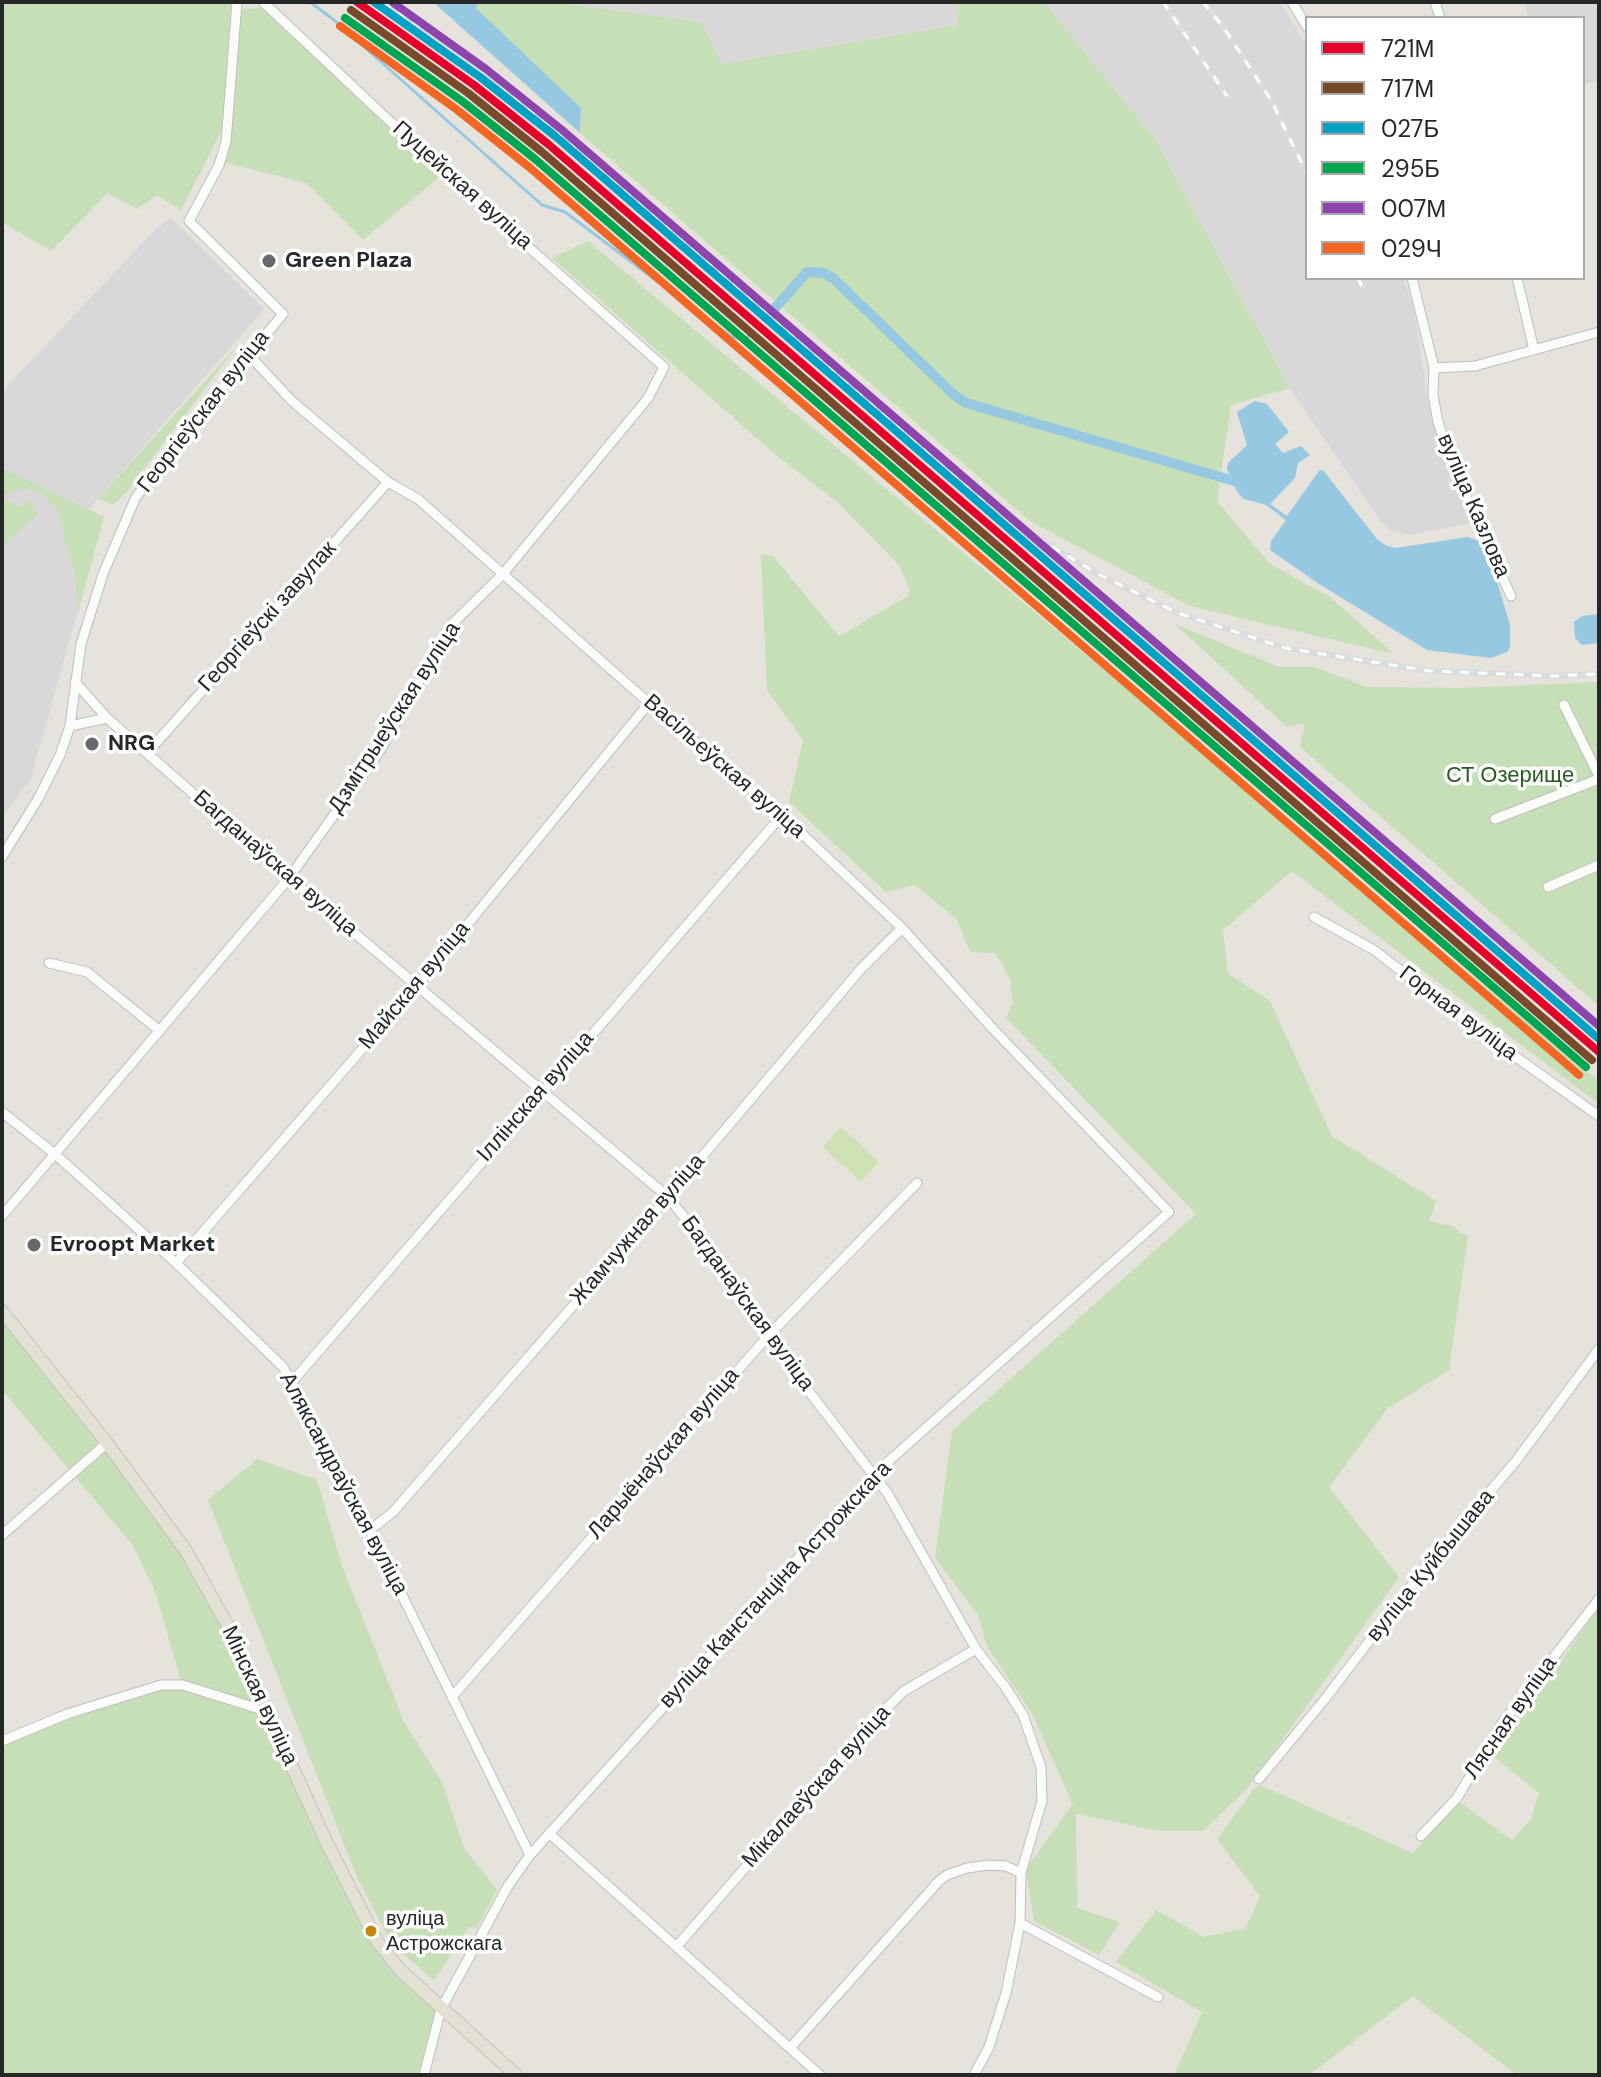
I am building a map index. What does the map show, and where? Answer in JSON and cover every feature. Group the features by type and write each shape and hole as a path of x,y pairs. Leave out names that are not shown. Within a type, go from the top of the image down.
{"main road":[{"name":"Мінская вуліца","path":"2,1311 107,1443 186,1551 228,1626 326,1841 377,1941 401,1971 516,2075"}],"street":[{"name":"Георгіеўская вуліца","path":"2,857 48,780 70,726 81,644 103,574 135,499 163,459 283,314 189,221 219,165 226,142 237,2"},
{"name":"Пуцейская вуліца","path":"263,2 446,174 664,367"},
{"path":"1292,2 1305,24"},
{"name":"вуліца Казлова","path":"1412,280 1434,368 1433,395 1438,422 1457,477 1511,596"},
{"path":"1517,280 1534,350"},
{"path":"1434,368 1475,366 1599,332"},
{"name":"Васільеўская вуліца","path":"249,355 292,401 388,482 418,499 649,703 782,815 902,928 994,1030 1169,1212"},
{"name":"Дзмітрыеўская вуліца","path":"2,1216 289,878 381,749 449,627 502,575 648,398 664,367"},
{"name":"Георгіеўскі завулак","path":"148,752 388,482"},
{"name":"Багданаўская вуліца","path":"75,682 107,718 289,878 668,1197 698,1233 767,1337 888,1494 976,1649 1023,1715 1041,1767 1042,1801 1021,1873 1020,1923 1006,1993 989,2047 974,2075"},
{"name":"Майская вуліца","path":"176,1263 417,986 649,703"},
{"path":"1495,819 1599,777 1564,705"},
{"path":"70,726 107,718"},
{"name":"Іллінская вуліца","path":"292,1382 782,815"},
{"path":"1548,887 1599,865"},
{"name":"Горная вуліца","path":"1314,917 1374,950 1485,1035 1599,1116"},
{"name":"Жамчужная вуліца","path":"370,1530 393,1512 668,1197 860,970 902,928"},
{"path":"49,963 87,972 160,1031"},
{"name":"Аляксандраўская вуліца","path":"2,1112 56,1155 176,1263 267,1350 292,1382 370,1530 530,1855"},
{"name":"Ларыёнаўская вуліца","path":"452,1697 767,1337 917,1183"},
{"name":"вуліца Канстанціна Астрожскага","path":"424,2075 441,2009 493,1913 530,1855 873,1475 1169,1212"},
{"name":"вуліца Куйбышава","path":"1259,1779 1325,1699 1428,1564 1516,1461 1599,1349"},
{"path":"2,1535 107,1443"},
{"name":"Лясная вуліца","path":"1421,1836 1457,1798 1500,1726 1599,1599"},
{"name":"Мікалаеўская вуліца","path":"677,1946 870,1724 904,1691 976,1649"},
{"path":"2,1741 67,1714 138,1691 174,1684 266,1711"},
{"path":"550,1834 820,2075"},
{"path":"790,2048 939,1881 967,1868 989,1865 1006,1866 1021,1873"},
{"path":"1020,1923 1158,1997"}],"shaded area":[{"path":"552,2 956,2 958,25 721,64 701,22"},
{"path":"1044,2 1280,2 1305,43 1305,280 1404,280 1413,305 1431,418 1470,523 1410,535 1391,530 1381,522 1290,388 1155,139"},
{"path":"1524,2 1599,2 1599,82 1585,84 1585,16 1528,16"},
{"path":"171,218 264,309 89,509 104,517 31,778 2,818 2,394 156,229"}],"green space":[{"path":"2,2 231,2 222,130 181,210 157,195 137,209 108,193 51,251 2,222"},
{"path":"478,2 552,2 701,22 721,64 958,25 956,2 1044,2 1155,139 1290,388 1231,405 1217,501 1270,564 1330,597 1394,654 1190,606 1030,521 580,133 581,108 475,8"},
{"path":"261,8 442,175 363,240 306,183 223,162 240,9"},
{"path":"588,241 1599,1081 1599,1104 1292,871 1223,930 1228,974 1270,1001 1332,1136 1436,1201 1429,1221 1452,1226 1468,1237 1449,1370 1387,1409 1329,1487 1399,1577 1247,1789 1203,1831 1160,1831 1076,1814 1077,1908 1120,1922 1099,1955 1034,1921 1026,1869 1073,1804 1032,1714 987,1646 978,1615 935,1558 952,1431 1196,1214 1006,1018 1013,1003 1010,979 996,953 970,952 957,920 915,885 886,892 789,802 803,740 767,690 761,554 773,556 839,636 908,596 910,590 899,565 836,501 777,456 552,258"},
{"path":"238,345 128,490 113,505 98,499"},
{"path":"2,468 104,517 78,612 75,576 57,509 44,495 26,488 2,495"},
{"path":"2,498 20,507 30,500 38,514 3,545"},
{"name":"СТ Озерище","path":"1175,624 1279,667 1315,667 1366,687 1462,688 1599,682 1599,1006 1300,747 1305,723 1287,727"},
{"path":"841,1127 879,1162 861,1182 823,1147"},
{"path":"2,1311 186,1551 366,1922 441,2009 424,2075 2,2075 2,1741 67,1714 182,1684 155,1591 132,1544 2,1390"},
{"path":"257,1459 317,1480 343,1569 404,1722 443,1784 464,1848 497,1890 477,1928 469,1927 434,1981 392,1944 359,1882 208,1500"},
{"path":"1599,1607 1599,2075 1517,2075 1413,1996 1309,2075 1174,2075 1202,2012 1116,1962 1156,1910 1204,1937 1246,1928 1260,1896 1217,1839 1254,1789 1260,1785 1413,1853 1459,1802 1512,1840 1531,1819 1539,1793 1494,1757"}],"water":[{"path":"433,2 478,2 476,8 581,108 580,133"},
{"path":"1255,401 1267,404 1289,432 1275,444 1283,453 1301,446 1310,455 1298,463 1295,478 1270,504 1287,516 1319,471 1323,470 1385,545 1395,548 1468,537 1481,542 1510,625 1510,647 1507,652 1491,658 1427,650 1270,550 1271,541 1286,520 1266,505 1244,499 1237,492 1227,469 1228,463 1247,445 1237,412"},
{"path":"1599,614 1599,643 1582,645 1575,638 1574,622 1582,616"}],"waterway":[{"path":"310,2 542,205 565,212 730,336 744,340 751,334"},
{"path":"775,308 807,272 824,273 966,403 1234,481"}],"railway":[{"path":"383,2 471,59 975,493 1034,536 1100,575 1178,613 1285,648 1430,671 1553,676 1599,674"},
{"path":"1163,2 1227,96"},
{"path":"1203,2 1224,28 1271,100 1305,170"},
{"path":"1359,280 1362,287"}],"transit line":[{"name":"721М","path":"357,2 474,85 548,144 1599,1052"},
{"name":"027Б","path":"374,2 480,77 555,136 1599,1039"},
{"name":"007М","path":"392,2 486,69 561,129 1599,1026"},
{"name":"717М","path":"351,10 468,93 542,152 1592,1060"},
{"name":"295Б","path":"345,18 462,101 535,159 1586,1067"},
{"name":"029Ч","path":"340,26 456,109 529,167 1579,1075"}],"place":[{"name":"Green Plaza","path":"269,261"},
{"name":"NRG","path":"92,744"},
{"name":"Evroopt Market","path":"34,1245"},
{"name":"вуліца Астрожскага","path":"371,1931"}]}
